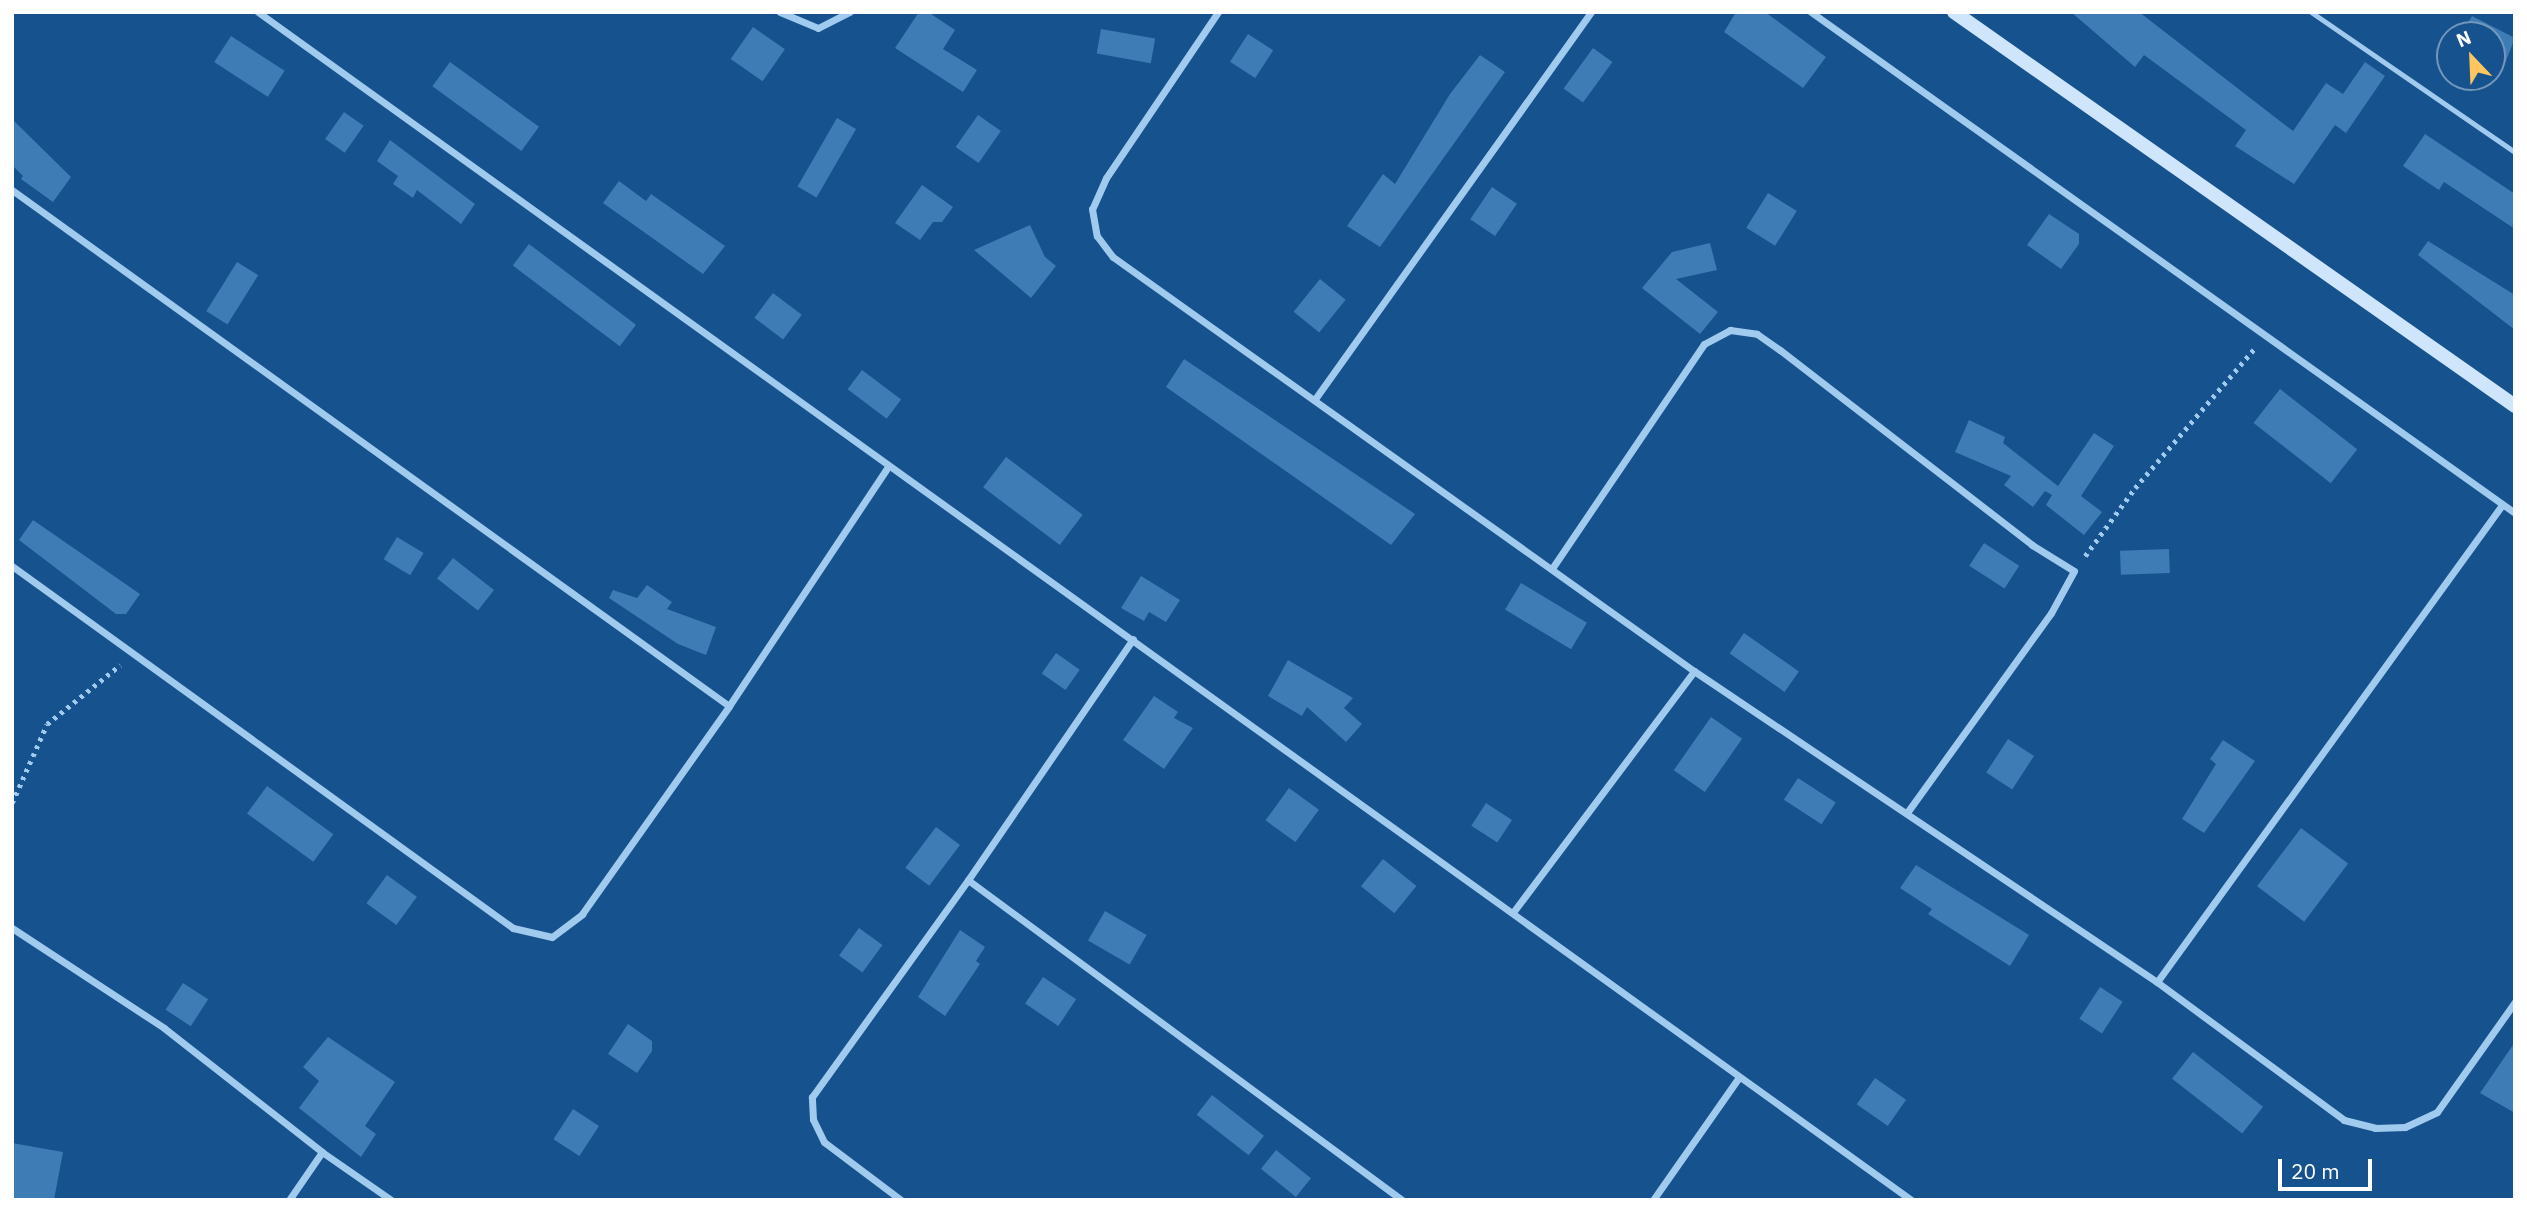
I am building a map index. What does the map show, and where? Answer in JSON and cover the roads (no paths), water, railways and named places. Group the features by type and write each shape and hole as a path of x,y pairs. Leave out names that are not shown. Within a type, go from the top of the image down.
{"street":[{"path":"258,12 888,467 1514,911 1911,1200"},
{"path":"780,12 818,28 850,12"},
{"path":"1218,12 1106,178 1092,209 1097,236 1113,257 1553,567 1694,671 1908,811 2157,982 2344,1120 2375,1128 2405,1127 2437,1112 2515,1002"},
{"path":"1315,399 1591,12"},
{"path":"1811,12 2515,513"},
{"path":"1954,12 2515,406"},
{"path":"12,190 729,706"},
{"path":"1553,567 1704,344 1730,330 1756,334 1780,350 2032,545 2074,571 2051,613 1908,811"},
{"path":"12,566 513,928 552,937 582,914 729,706 888,467"},
{"path":"2157,982 2502,505"},
{"path":"901,1200 824,1142 813,1119 812,1097 968,880 1133,639"},
{"path":"1514,911 1694,671"},
{"path":"968,880 1402,1200"},
{"path":"12,928 164,1028 322,1152 391,1200"},
{"path":"1653,1200 1739,1077"},
{"path":"289,1200 322,1152"}],"lane":[{"path":"2311,12 2515,152"}]}
